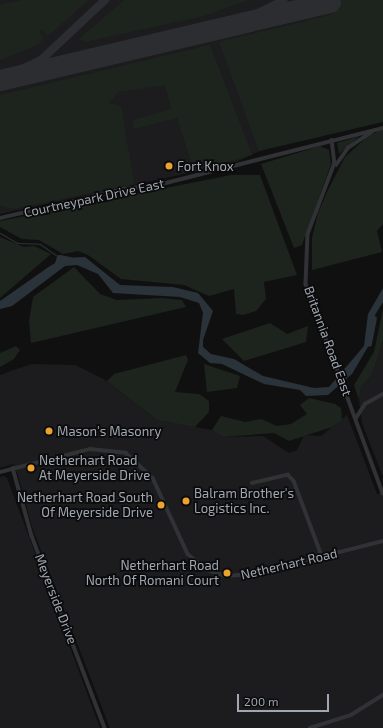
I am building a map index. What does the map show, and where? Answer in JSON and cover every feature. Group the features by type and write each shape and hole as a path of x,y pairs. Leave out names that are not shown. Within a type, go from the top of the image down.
{"street":[{"path":"334,168 348,148 375,130 383,128"},
{"name":"Courtneypark Drive East","path":"0,218 124,189 158,185 375,130"},
{"name":"Britannia Road East","path":"332,140 334,168 308,234 305,266 309,296 383,493"},
{"path":"356,418 364,404 383,394"},
{"name":"Netherhart Road","path":"0,472 90,449 115,450 148,470 181,544 206,570 238,577 383,541"},
{"name":"Meyerside Drive","path":"13,468 32,536 105,728"},
{"path":"252,483 288,475 294,481 322,556"},
{"path":"310,728 351,716 383,694"}],"shaded area":[{"path":"0,0 383,0 264,149 234,163 0,214"},
{"path":"21,0 89,0 48,36 42,29 39,32 44,39 35,46 0,60 0,5"},
{"path":"124,0 248,0 204,16 85,42 79,39"},
{"path":"331,0 383,0 383,122 259,151 219,42 334,14"},
{"path":"210,45 252,155 194,171 177,118 134,129 132,120 171,109 165,85 118,92 109,103 121,106 134,184 13,209 0,205 0,95"},
{"path":"383,129 383,224 377,231 382,252 312,270 312,238 318,213 328,190 345,157 368,136"},
{"path":"360,136 347,147 339,154 337,143"},
{"path":"320,146 329,150 331,164 302,245 294,248 261,164"},
{"path":"231,175 260,175 297,275 264,282 266,299 256,311 243,315 236,314 234,289 209,296 184,285 121,279 88,255 78,251 63,254 39,240 22,239 0,227 0,221"},
{"path":"0,237 24,247 34,246 51,254 0,298"},
{"path":"85,257 120,285 173,287 198,293 213,311 203,340 203,347 211,354 234,359 263,376 314,388 329,387 364,346 368,314 383,288 383,302 375,315 369,345 352,374 328,395 306,396 300,390 264,384 222,364 210,363 198,353 203,313 199,303 180,297 113,293 98,274 77,265 65,266 12,306 0,309 0,301 50,266 64,258"},
{"path":"74,267 100,294 117,300 162,298 182,300 186,307 31,343 29,321 33,297"},
{"path":"383,309 383,341 372,375 361,387 359,400 354,385 374,352"},
{"path":"270,323 287,334 308,326 306,342 244,361 222,339"},
{"path":"383,341 383,477 362,423 359,400 361,387 372,375"},
{"path":"16,346 20,350 14,359 0,367 0,353"},
{"path":"186,355 188,360 175,392 199,394 209,401 209,412 195,427 157,420 107,381 114,374"},
{"path":"31,364 75,365 107,381 157,420 212,430 223,437 263,436 289,453 297,450 304,435 321,436 347,415 377,494 383,492 383,728 110,728 32,527 18,475 13,464 0,468 0,375"},
{"path":"204,364 240,376 237,388 207,392"},
{"path":"309,398 335,404 341,408 342,420 332,427 289,441 274,433 223,437 212,430 221,416 245,422 261,419 277,426 291,424 307,414 300,405"},
{"path":"4,476 7,478 100,728 0,728 0,477"}],"waterway":[{"path":"0,233 17,243 40,244 60,258"},
{"path":"57,267 60,258 70,260"},
{"path":"369,344 374,319"}],"taxiway":[{"path":"0,79 41,60 105,0"},
{"path":"238,23 284,0"}],"runway":[{"path":"0,80 330,2"}],"place":[{"name":"Fort Knox","path":"169,166"},
{"name":"Mason's Masonry","path":"49,431"},
{"name":"Netherhart Road At Meyerside Drive","path":"31,468"},
{"name":"Balram Brother's Logistics Inc.","path":"186,501"},
{"name":"Netherhart Road South Of Meyerside Drive","path":"161,505"},
{"name":"Netherhart Road North Of Romani Court","path":"227,573"}]}
